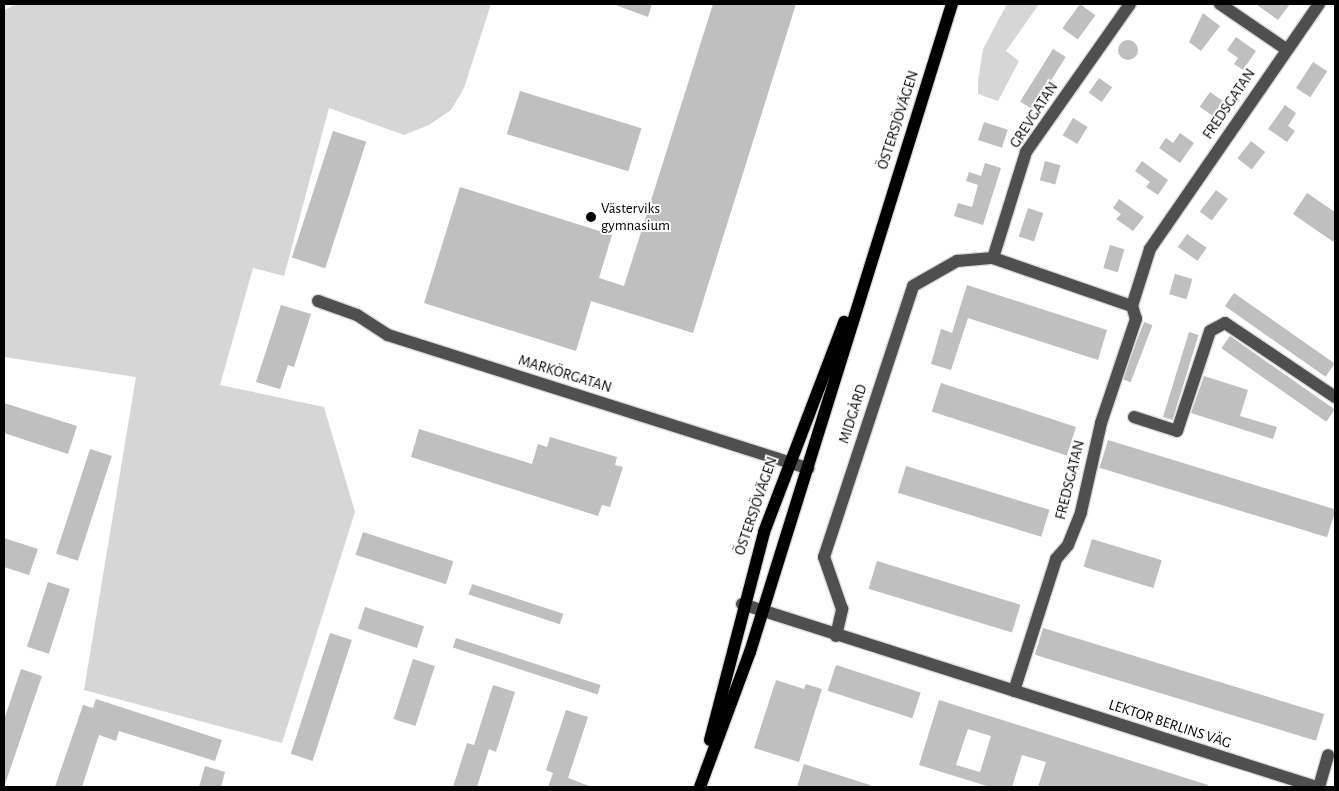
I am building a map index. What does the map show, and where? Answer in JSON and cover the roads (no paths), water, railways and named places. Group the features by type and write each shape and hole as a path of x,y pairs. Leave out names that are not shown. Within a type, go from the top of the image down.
{"main road":[{"name":"ÖSTERSJÖVÄGEN","path":"699,787 762,610 808,468 875,246 952,4"},
{"name":"ÖSTERSJÖVÄGEN","path":"699,787 742,604 788,462 875,246"}],"street":[{"name":"GREVGATAN","path":"993,258 1026,152 1130,4"},
{"path":"1220,4 1286,50"},
{"name":"FREDSGATAN","path":"1014,691 1022,658 1056,559 1068,545 1081,512 1101,423 1136,319 1132,306 1150,249 1319,4"},
{"name":"MIDGÅRD","path":"836,636 842,609 824,557 913,286 935,270 966,257 993,258"},
{"path":"993,258 1132,306"},
{"name":"MARKÖRGATAN","path":"318,301 357,315 388,335 808,468"},
{"path":"1134,417 1177,431 1210,331 1225,323 1335,397"},
{"name":"LEKTOR BERLINS VÄG","path":"742,604 836,636 1318,787 1328,755"}],"place":[{"name":"Västerviks gymnasium","path":"591,217"}]}
